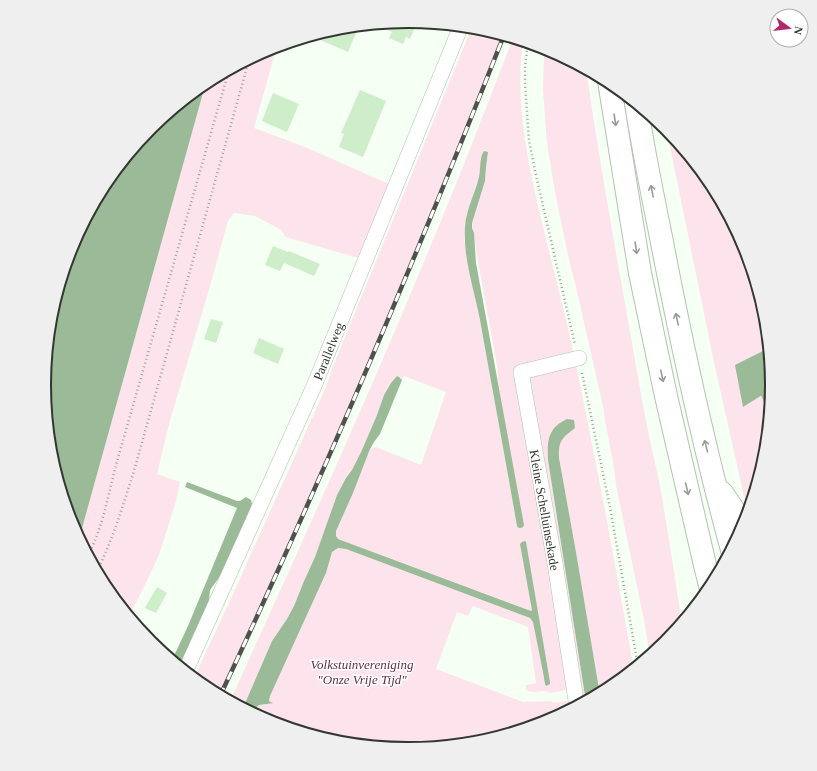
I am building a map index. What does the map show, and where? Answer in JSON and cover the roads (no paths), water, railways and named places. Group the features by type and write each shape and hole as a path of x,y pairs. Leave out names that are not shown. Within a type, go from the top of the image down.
{"highway":[{"path":"611,91 640,273 666,396 708,580"},
{"path":"637,111 644,154 695,404 730,542"},
{"path":"715,484 740,519"},
{"path":"704,565 705,585"}],"street":[{"name":"Parallelweg","path":"188,666 314,386 459,32"},
{"name":"Kleine Schelluinsekade","path":"576,701 555,563 521,372 578,358"}],"waterway":[{"path":"763,394 765,399"}],"railway":[{"path":"223,691 295,533 367,368 437,202 502,40"}],"park label":[{"name":"Volkstuinvereniging \"Onze Vrije Tijd\"","path":"362,672"}]}
